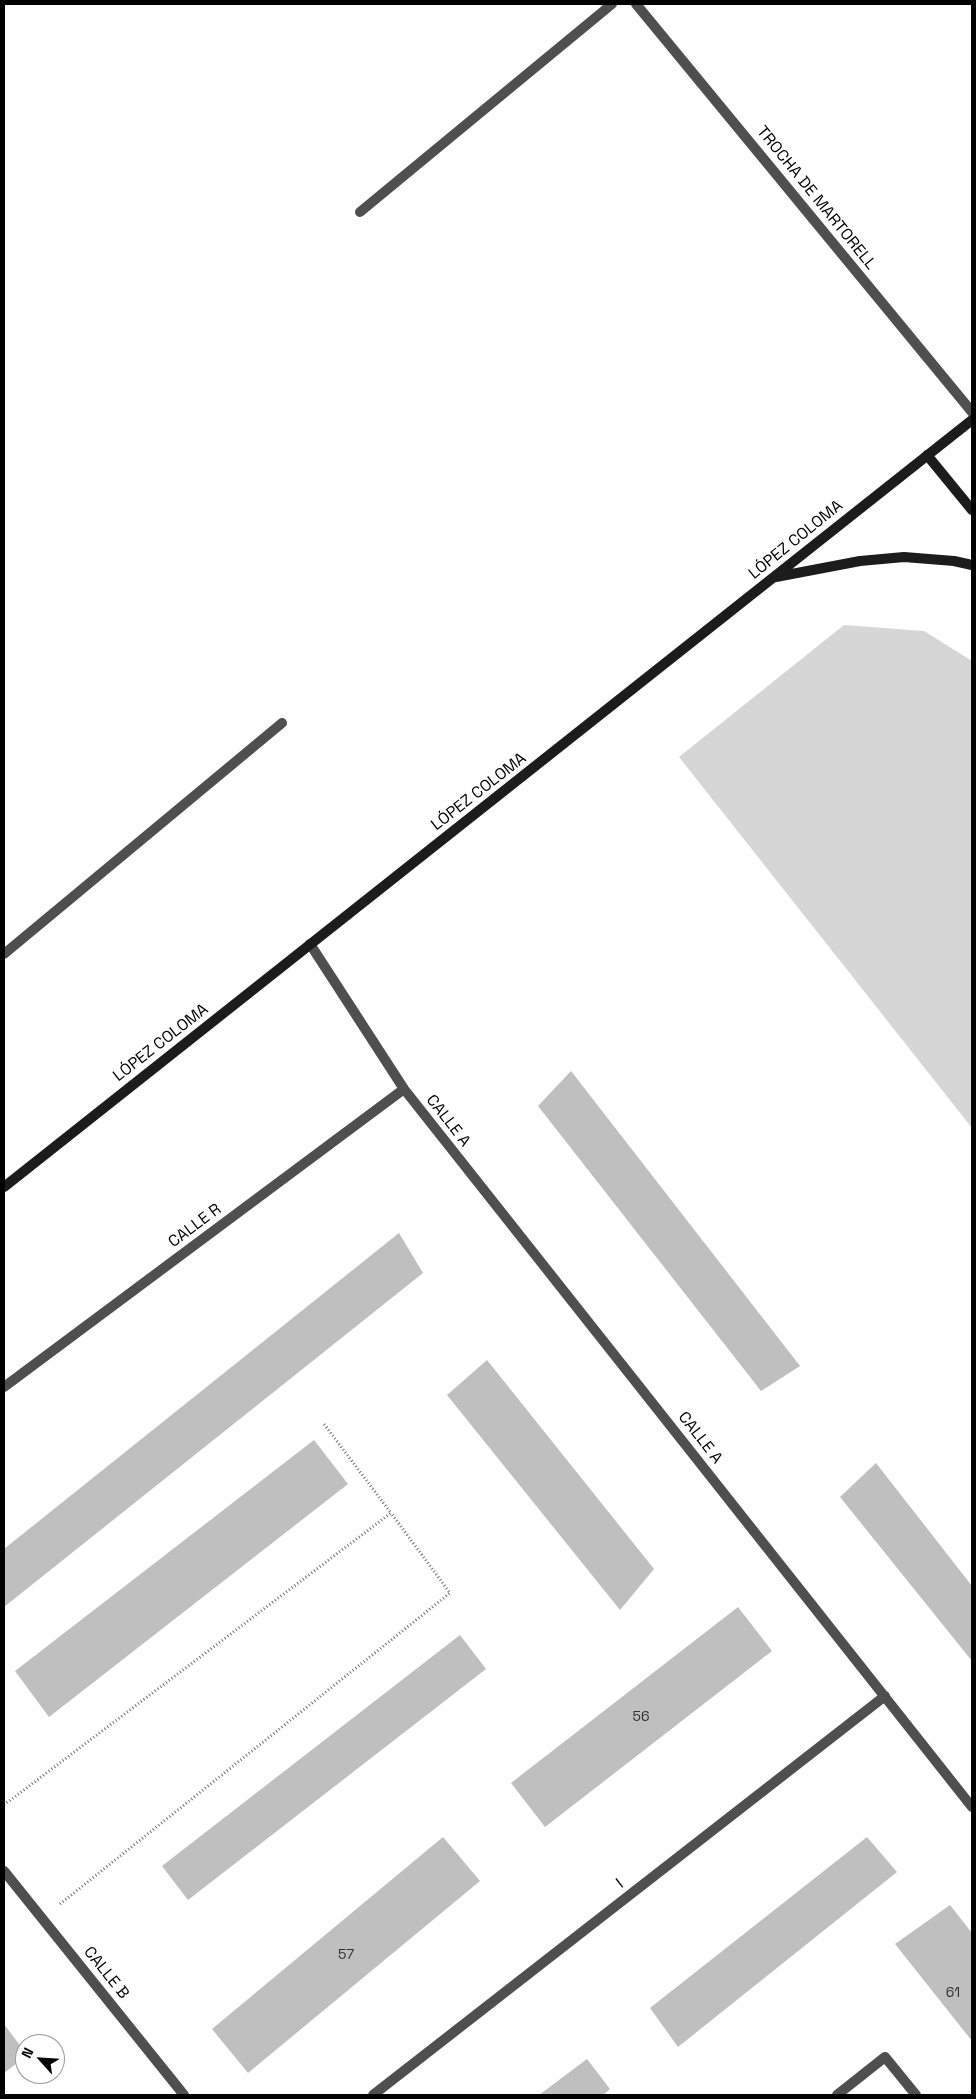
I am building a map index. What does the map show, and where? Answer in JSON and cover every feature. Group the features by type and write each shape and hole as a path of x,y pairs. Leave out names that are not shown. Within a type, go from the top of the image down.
{"main road":[{"name":"LÓPEZ COLOMA","path":"4,1187 972,420"},
{"path":"927,455 972,510"},
{"path":"773,578 860,561 904,556 954,561 972,566"}],"street":[{"path":"360,212 612,4"},
{"name":"TROCHA DE MARTORELL","path":"636,4 972,412"},
{"path":"4,954 282,723"},
{"name":"CALLE A","path":"310,944 404,1089 972,1807"},
{"name":"CALLE R","path":"4,1387 404,1089"},
{"name":"I","path":"373,2095 885,1696"},
{"name":"CALLE B","path":"4,1871 184,2095"},
{"path":"838,2095 885,2057 916,2095"}],"path":[{"path":"42,1918 450,1593 324,1424"},
{"path":"4,1805 391,1513"}],"shaded area":[{"path":"844,625 924,631 972,661 972,1128 679,757"}],"building":[{"path":"571,1071 800,1366 761,1391 538,1106"},
{"path":"399,1233 423,1273 4,1607 4,1549"},
{"path":"487,1360 654,1569 620,1610 447,1395"},
{"path":"314,1440 348,1484 49,1717 15,1671"},
{"path":"876,1463 972,1586 972,1661 840,1497"},
{"path":"738,1607 772,1651 545,1827 511,1783"},
{"path":"460,1635 486,1669 188,1900 162,1866"},
{"path":"443,1837 480,1881 248,2073 212,2029"},
{"path":"867,1837 897,1872 678,2047 650,2008"},
{"path":"950,1905 972,1933 972,2041 895,1944"},
{"path":"4,2024 15,2039 15,2065 4,2073"},
{"path":"587,2059 610,2089 603,2095 539,2095"}]}
